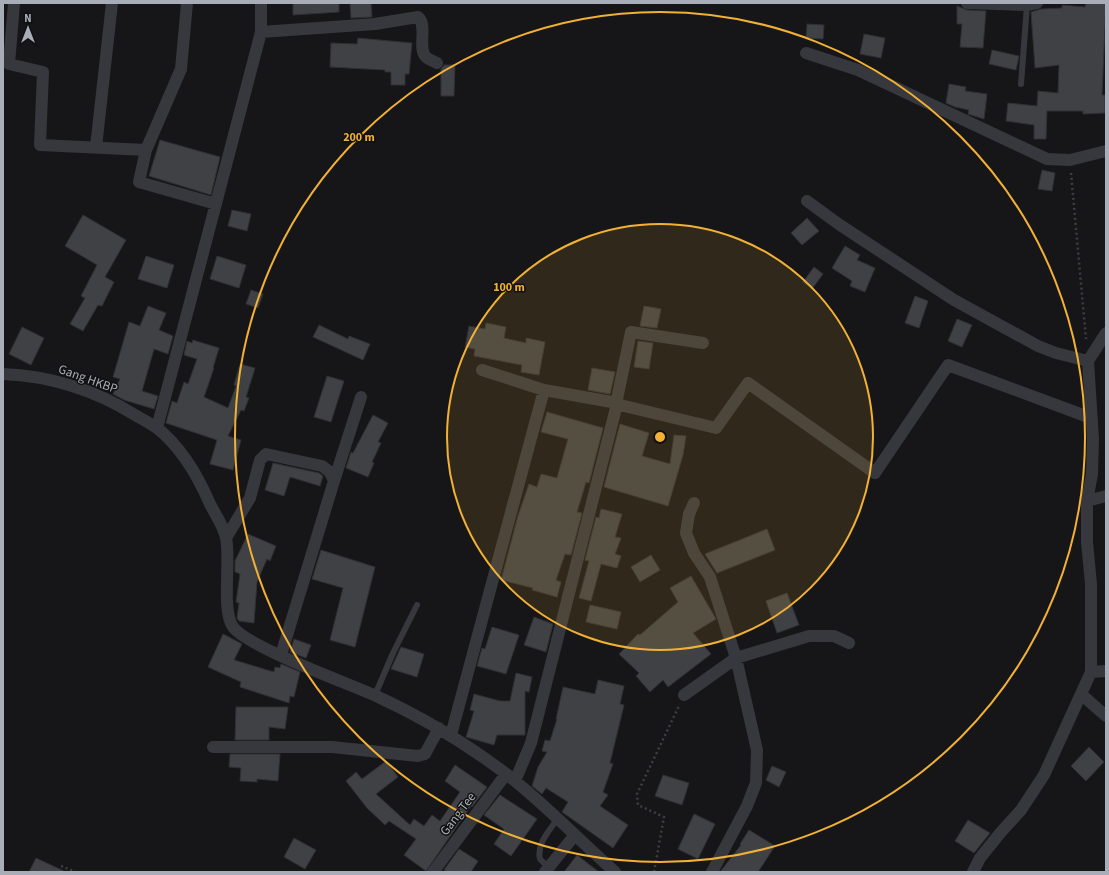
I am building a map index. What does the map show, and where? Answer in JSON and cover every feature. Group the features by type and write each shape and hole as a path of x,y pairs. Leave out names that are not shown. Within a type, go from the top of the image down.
{"street":[{"path":"14,3 9,64 44,72 40,145 146,150"},
{"path":"96,147 112,3"},
{"path":"187,3 181,69 146,150 139,182 216,204"},
{"path":"158,428 261,32 261,3"},
{"path":"967,3 1032,4"},
{"path":"261,32 375,24 418,17 421,20 422,26 423,53 425,57 437,64"},
{"path":"806,53 858,70 1046,159 1070,160 1106,151"},
{"path":"807,201 840,225 954,300 1038,346 1056,353 1088,361"},
{"name":"Gang Tee","path":"433,872 510,777 531,743 616,408 631,332 703,343"},
{"path":"973,872 980,858 1021,810 1044,776 1082,695 1091,672 1091,584 1087,542 1087,501 1092,474 1088,361 1106,333"},
{"path":"482,370 544,390 616,404 716,428 748,383 875,473 948,365 1091,418"},
{"name":"Gang HKBP","path":"3,374 44,378 76,386 117,404 158,428 181,454 198,477 226,538"},
{"path":"451,735 544,390"},
{"path":"281,655 361,397"},
{"path":"334,481 330,472 322,466 266,454 260,460 250,498 226,538 228,613 233,627 244,636 281,655 375,695 451,735 510,777 558,818 574,836 615,872"},
{"path":"1087,501 1106,496"},
{"path":"694,503 687,522 686,530 688,539 696,557 710,577 736,658 757,750 756,783 747,806 712,872"},
{"path":"684,695 736,658 809,636 834,636 849,643"},
{"path":"1091,672 1106,670"},
{"path":"1082,695 1106,716"},
{"path":"213,747 332,747 418,756 425,754 439,728"},
{"path":"547,870 574,836"}],"lane":[{"path":"1021,84 1032,4"},
{"path":"375,695 393,653 417,605"},
{"path":"547,870 540,859 539,851 541,845 558,818"}],"path":[{"path":"1070,160 1088,361"},
{"path":"654,872 664,817 638,805 637,794 684,695"},
{"path":"62,866 76,872"}],"building":[{"path":"293,3 339,3 339,12 293,15"},
{"path":"350,3 371,3 372,17 351,18"},
{"path":"1086,3 1106,3 1102,95 1105,95 1105,113 1083,114 1083,111 1047,111 1046,139 1034,139 1034,125 1006,121 1008,103 1037,106 1038,91 1058,93 1059,65 1035,68 1031,12 1041,9 1062,8 1062,5 1085,7"},
{"path":"957,6 967,10 986,11 983,48 960,47 962,24 957,24"},
{"path":"807,24 824,25 823,39 806,38"},
{"path":"864,34 885,38 881,58 860,54"},
{"path":"358,38 412,43 409,74 405,74 405,85 391,85 391,72 385,72 385,70 330,67 331,43 357,44"},
{"path":"992,50 1019,56 1016,70 989,64"},
{"path":"444,65 455,65 454,96 441,96 441,69"},
{"path":"949,84 966,87 965,91 987,94 984,119 968,114 969,110 955,107 946,103"},
{"path":"160,140 220,157 211,195 149,176"},
{"path":"1042,170 1055,173 1052,191 1038,189"},
{"path":"232,210 251,214 247,231 228,226"},
{"path":"83,215 126,240 105,277 114,282 102,306 98,305 83,331 70,324 85,298 81,296 97,265 65,246"},
{"path":"807,218 819,231 802,245 791,233"},
{"path":"845,246 860,255 857,260 875,268 865,292 850,286 852,281 832,268"},
{"path":"146,256 174,265 167,288 138,279"},
{"path":"217,256 246,265 239,288 210,279"},
{"path":"814,267 823,274 812,289 803,282"},
{"path":"251,290 263,294 258,308 246,304"},
{"path":"915,296 928,301 919,328 905,323"},
{"path":"148,306 166,313 159,330 173,336 168,354 154,349 142,391 158,396 154,409 124,400 113,394 120,379 113,377 129,322 140,326"},
{"path":"644,306 661,309 657,328 640,326"},
{"path":"957,319 972,325 962,347 948,341"},
{"path":"486,323 506,327 504,338 526,343 526,338 545,342 539,375 521,372 522,365 474,356 475,349 465,347 469,326 485,329"},
{"path":"319,325 348,339 349,336 370,344 363,360 313,337"},
{"path":"22,327 44,338 31,365 9,354"},
{"path":"193,340 219,348 204,397 228,408 236,386 234,385 240,364 255,368 246,397 249,398 244,411 241,410 228,436 241,440 233,470 210,464 217,440 166,423 172,401 177,403 184,382 188,384 197,359 184,355 187,341 192,343"},
{"path":"638,341 653,343 649,369 634,367"},
{"path":"592,368 615,372 610,394 588,390"},
{"path":"327,376 344,381 331,422 314,417"},
{"path":"547,412 603,428 589,483 586,482 577,512 582,513 571,555 565,554 556,580 561,582 557,597 532,590 533,588 501,580 518,516 529,484 537,487 541,474 557,478 568,439 541,432"},
{"path":"373,415 388,423 378,442 381,443 372,462 374,463 368,477 346,468 351,452 353,453"},
{"path":"620,424 649,433 642,456 670,464 674,435 686,436 683,455 668,506 604,487"},
{"path":"273,463 319,473 323,476 320,486 290,477 284,496 265,490"},
{"path":"601,509 622,514 615,537 621,538 615,554 621,556 617,568 601,564 591,601 579,598 589,561 585,560 596,517 599,518"},
{"path":"767,529 775,550 717,573 705,554"},
{"path":"248,534 276,546 270,561 267,559 257,582 254,623 239,621 237,618 239,603 236,602 240,574 235,572 235,561"},
{"path":"321,550 375,567 355,647 330,640 343,588 312,579"},
{"path":"651,555 660,570 640,582 631,567"},
{"path":"691,576 716,619 693,633 711,654 668,687 663,680 650,692 636,676 639,673 619,654 638,634 640,635 678,602 670,588"},
{"path":"787,593 799,625 777,633 766,601"},
{"path":"590,605 621,612 617,629 586,622"},
{"path":"534,617 553,624 546,652 524,645"},
{"path":"492,627 519,635 506,674 477,666 482,648 485,649"},
{"path":"223,634 242,644 234,660 274,672 275,667 280,668 281,664 300,672 294,697 290,696 289,703 240,687 241,682 208,667"},
{"path":"294,639 311,645 306,658 290,652"},
{"path":"401,647 424,654 417,677 391,669"},
{"path":"516,673 532,677 529,692 525,691 525,735 497,735 494,745 466,737 474,711 470,710 474,694 500,701 510,701"},
{"path":"598,680 624,686 620,704 624,705 610,763 613,764 603,792 608,795 600,806 628,825 613,848 562,812 568,802 546,788 542,794 532,786 538,767 547,752 542,751 545,740 550,741 557,719 563,687 595,694"},
{"path":"236,707 288,707 285,729 269,727 269,740 235,740"},
{"path":"1089,747 1104,762 1086,781 1071,766"},
{"path":"230,754 280,754 278,781 257,779 257,782 240,781 241,768 229,767"},
{"path":"386,761 398,777 376,794 410,825 414,819 424,826 432,815 440,821 460,792 445,781 455,765 487,787 472,807 471,806 426,871 404,855 416,839 389,821 385,825 367,808 346,781 356,772 362,779"},
{"path":"772,766 786,772 779,787 766,780"},
{"path":"663,775 689,783 682,805 655,796"},
{"path":"500,795 537,819 511,856 494,844 504,829 484,815"},
{"path":"694,814 715,824 698,859 678,849"},
{"path":"968,820 990,833 974,853 955,841"},
{"path":"749,830 775,846 758,872 720,872 741,845 740,844"},
{"path":"294,838 316,850 305,869 284,857"},
{"path":"459,849 478,861 471,872 448,872 444,870"},
{"path":"577,855 599,872 564,872"},
{"path":"36,858 66,872 29,872"}]}
